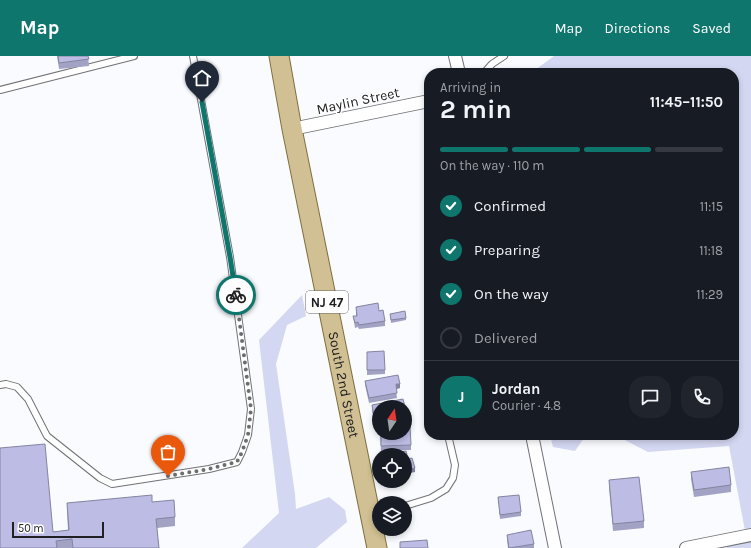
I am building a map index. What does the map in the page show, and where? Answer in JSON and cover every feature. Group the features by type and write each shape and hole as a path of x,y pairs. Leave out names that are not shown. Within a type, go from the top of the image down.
{"main road":[{"name":"South 2nd Street","path":"279,56 292,129 373,516 377,548"}],"street":[{"path":"456,56 458,68"},
{"name":"Maylin Street","path":"292,129 424,102"},
{"path":"533,440 555,548"},
{"path":"686,548 751,535"}],"lane":[{"path":"0,90 134,56"},
{"path":"0,385 6,384 17,387 28,400 46,436 100,478 112,484 209,469 237,462 248,435 251,409 230,257 193,56"},
{"path":"488,68 504,56"},
{"path":"412,504 431,498 446,489 453,478 455,465 449,440"}],"shaded area":[{"path":"554,56 751,56 751,548 727,548 725,541 746,536 729,446 648,452 625,440 739,440 739,68 538,68"},
{"path":"302,295 306,316 287,325 276,364 296,509 329,497 345,510 347,522 316,548 242,548 279,513 259,340"},
{"path":"551,440 583,440 575,451 553,447"}],"building":[{"path":"58,56 88,56 89,59 59,63"},
{"path":"378,303 379,311 383,310 385,321 359,325 358,322 355,323 353,316 357,316 356,307"},
{"path":"405,311 406,318 391,320 390,314"},
{"path":"384,351 385,370 367,370 367,352"},
{"path":"398,375 400,384 396,384 397,393 369,398 365,381"},
{"path":"381,440 411,440 411,445 381,446"},
{"path":"45,444 53,532 69,530 67,503 152,495 152,502 174,500 175,517 156,519 159,548 73,548 72,539 56,541 57,548 0,548 0,448"},
{"path":"412,458 415,468 412,469"},
{"path":"729,467 731,485 694,490 691,472"},
{"path":"639,477 644,521 613,524 609,480"},
{"path":"519,495 521,512 500,515 498,497"},
{"path":"531,530 534,544 509,548 507,535"},
{"path":"427,540 428,548 400,548 400,542"}],"way so far":[{"path":"168,476 209,469 237,462 242,452 248,435 251,409 236,295"}],"route":[{"path":"202,102 236,295"}]}
